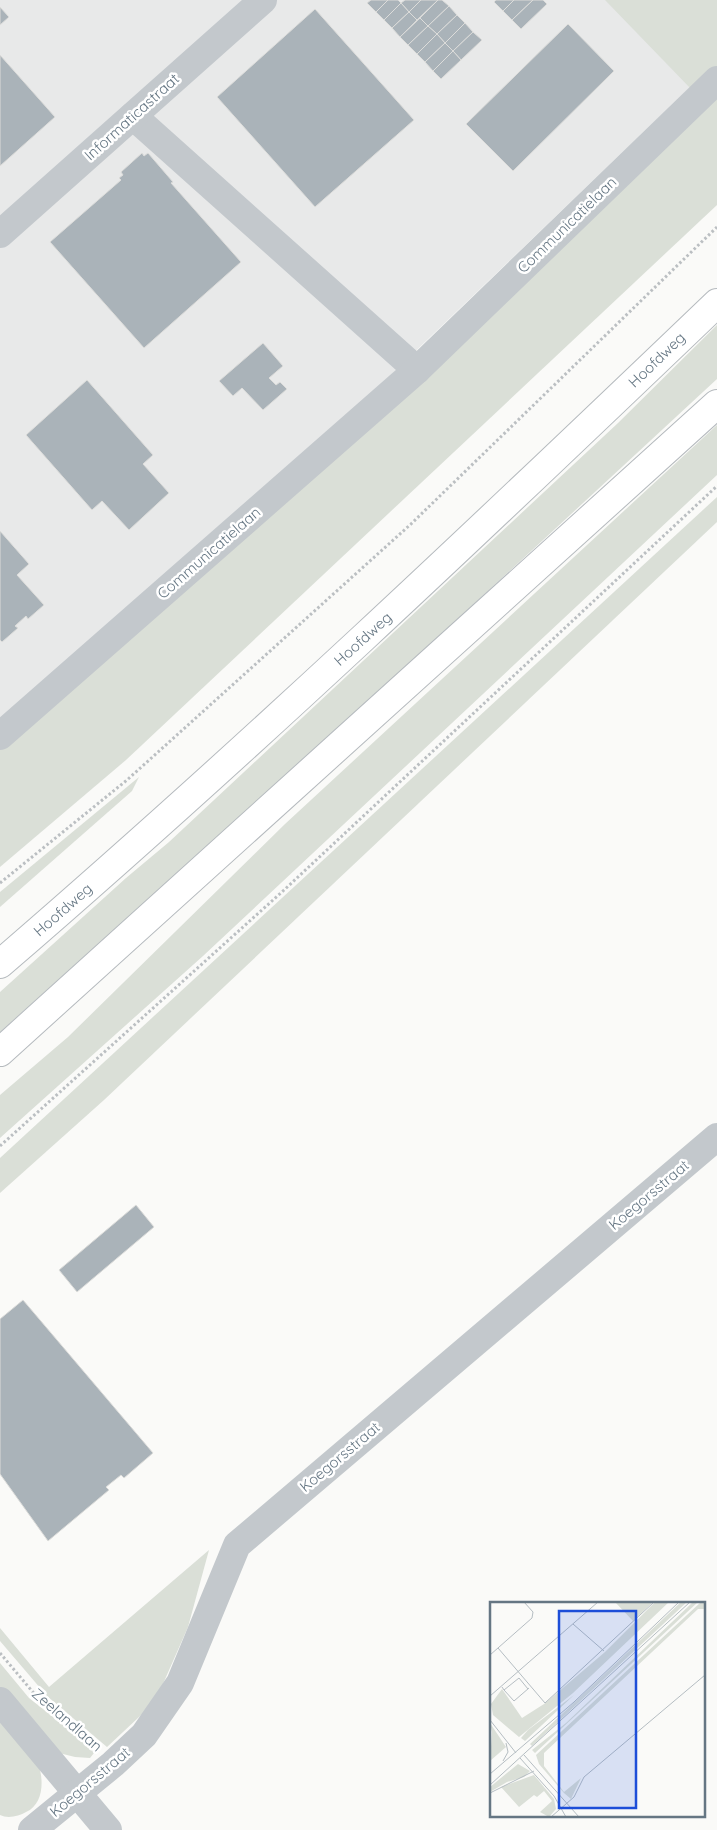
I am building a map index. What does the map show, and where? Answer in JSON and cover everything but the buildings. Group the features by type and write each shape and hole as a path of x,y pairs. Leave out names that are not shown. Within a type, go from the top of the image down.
{"main road":[{"name":"Hoofdweg","path":"0,964 137,846 393,612 717,303"},
{"path":"0,1052 717,404"}],"street":[{"name":"Informaticastraat","path":"0,234 263,0"},
{"name":"Communicatielaan","path":"0,736 417,370 717,80"},
{"path":"133,116 417,370"},
{"name":"Koegorsstraat","path":"32,1830 78,1793 144,1735 180,1683 237,1545 717,1136"},
{"path":"0,1701 108,1830"}],"path":[{"path":"0,883 126,780 411,524 717,226"},
{"path":"0,1146 284,891 717,486"},
{"name":"Zeelandlaan","path":"0,1653 37,1697 81,1730 104,1752 112,1764"}],"shaded area":[{"path":"0,0 717,0 717,61 0,751"},
{"path":"605,0 717,0 717,67 693,91"},
{"path":"717,92 717,205 126,760 0,867 0,743"},
{"path":"717,325 717,379 367,703 0,1032 0,992 126,878 169,842 618,423"},
{"path":"717,425 717,475 203,956 0,1138 0,1095 68,1037 285,824"},
{"path":"717,497 717,522 104,1100 0,1193 0,1158"},
{"path":"139,777 132,791 0,907 0,892"},
{"path":"209,1550 188,1627 155,1702 107,1747 47,1696 0,1641 0,1628 49,1687"},
{"path":"0,1663 29,1698 91,1747 94,1753 90,1758 59,1753 0,1690"},
{"path":"0,1713 31,1750 40,1769 42,1783 39,1797 32,1808 20,1815 6,1817 0,1815"}]}
